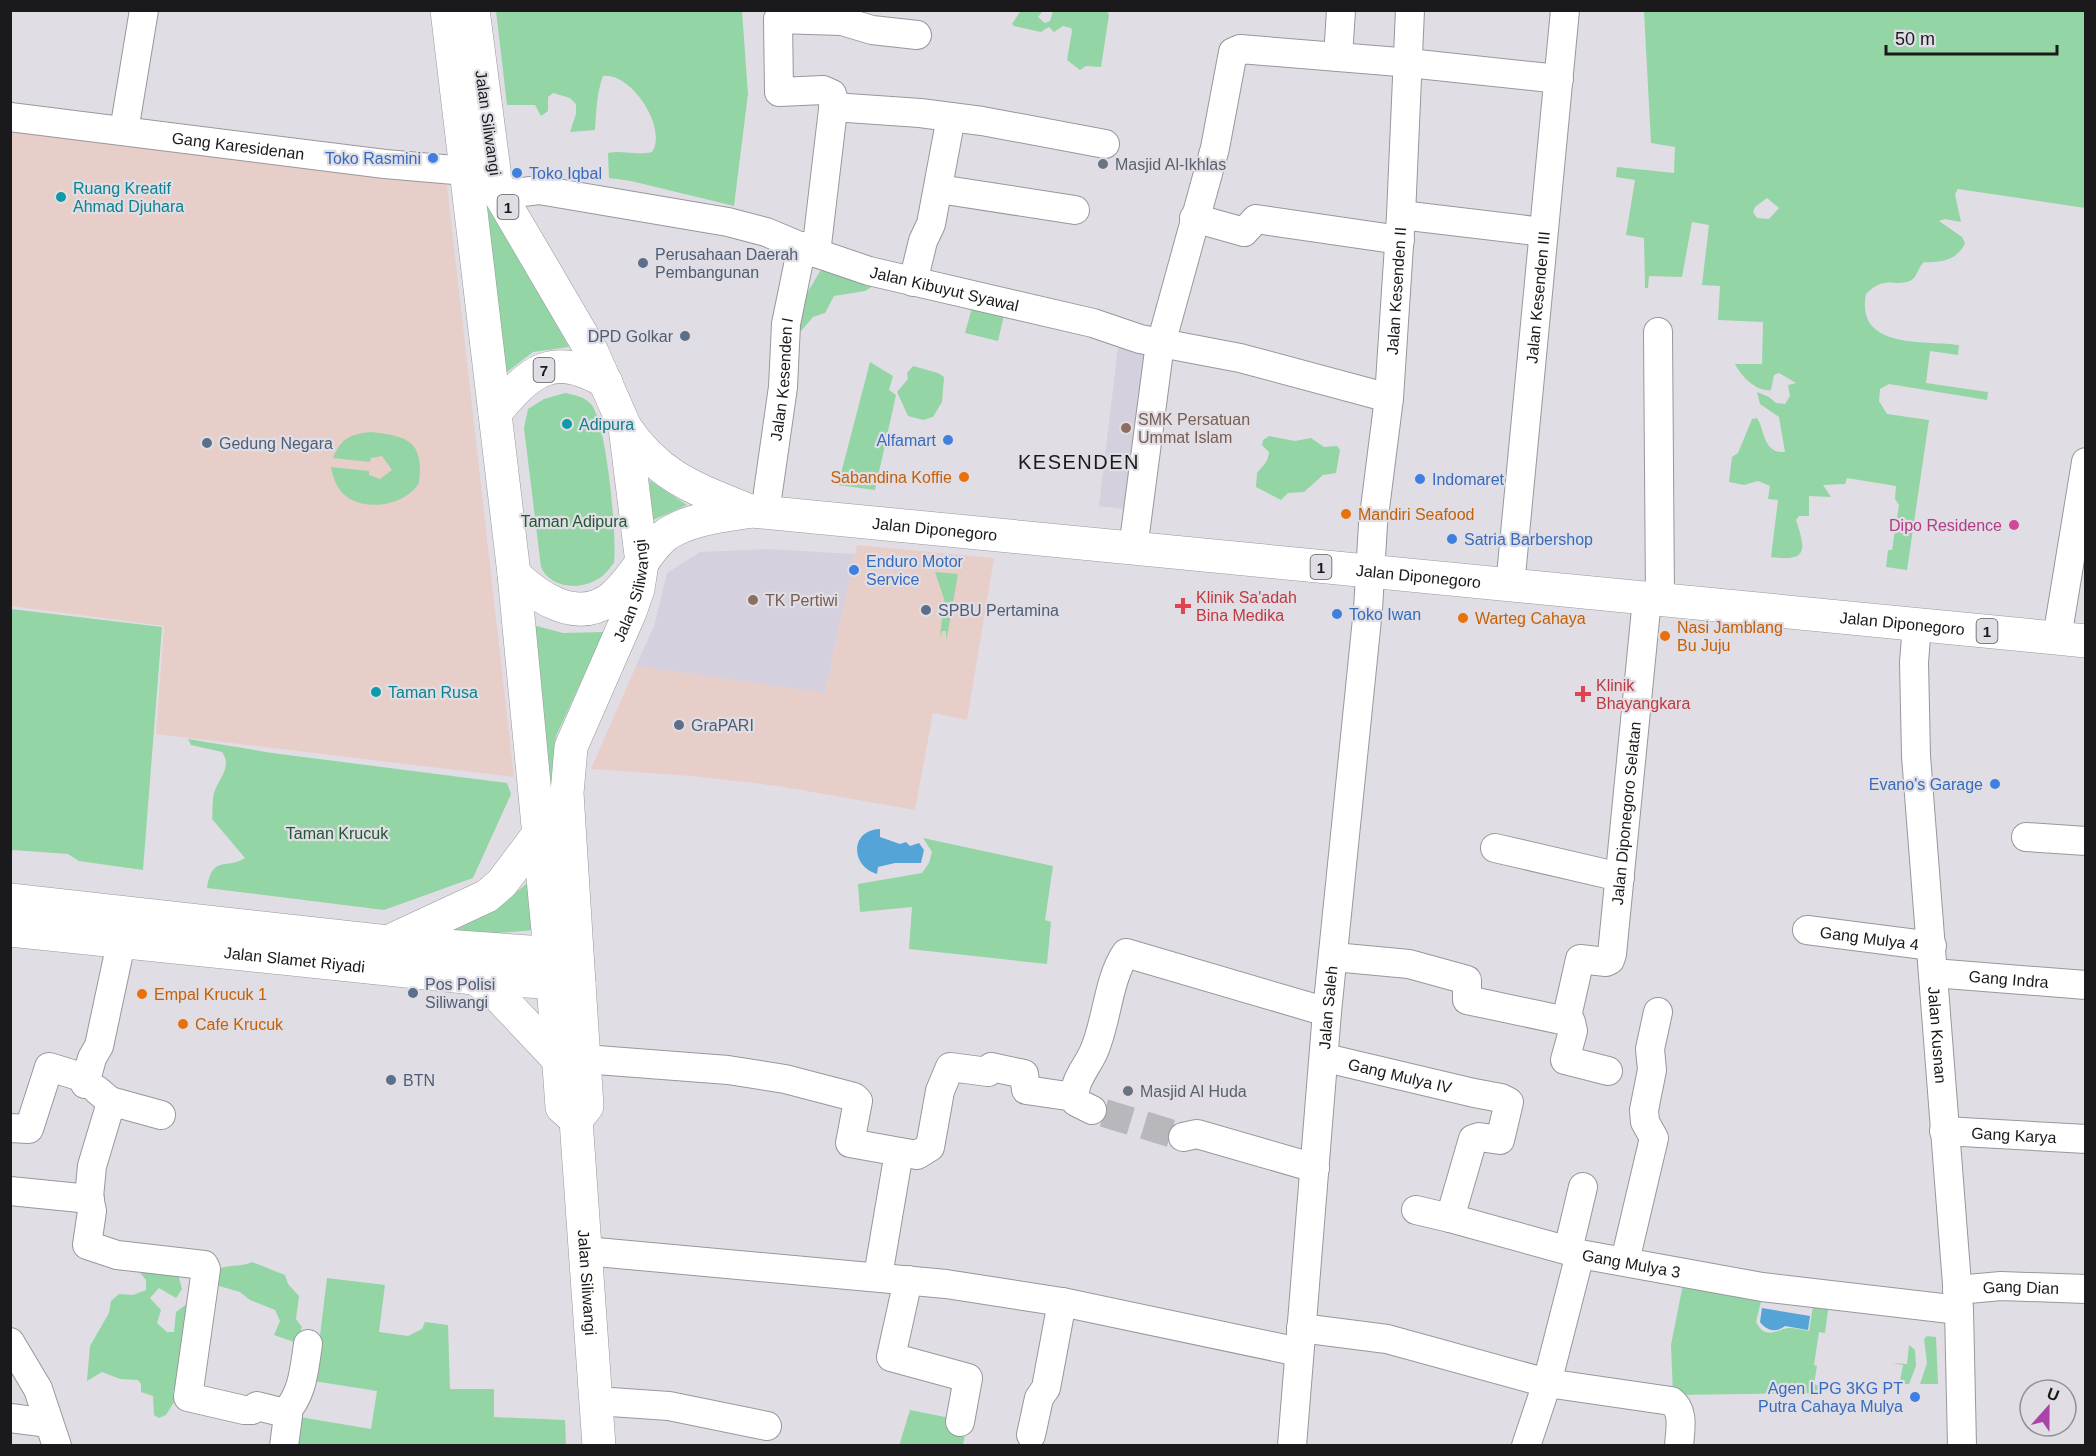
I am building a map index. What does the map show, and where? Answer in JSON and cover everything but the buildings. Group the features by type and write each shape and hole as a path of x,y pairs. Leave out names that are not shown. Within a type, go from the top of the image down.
{"main road":[{"name":"Jalan Siliwangi","path":"447,10 514,574 538,835 565,969"},
{"name":"Jalan Siliwangi","path":"473,10 492,161 500,195 592,352 625,427 642,563 638,589 630,612 571,747 567,793 565,969 571,1059 562,1107 576,1120 599,1446"},
{"name":"7","path":"495,413 522,383 550,367 571,366 606,382"},
{"name":"1","path":"625,427 654,463 672,475 758,512"},
{"name":"Jalan Diponegoro","path":"758,512 2071,639"},
{"name":"1","path":"514,574 540,597 572,608 591,608 615,594 667,535 688,524 708,518 758,512"},
{"path":"388,942 487,896 502,883 538,835"},
{"name":"Jalan Slamet Riyadi","path":"10,900 388,942 565,969"},
{"name":"Jalan Slamet Riyadi","path":"10,930 474,978 565,969"},
{"path":"474,978 493,990 571,1059"}],"street":[{"path":"124,131 144,10"},
{"path":"1338,57 1341,10"},
{"name":"Jalan Kesenden II","path":"1369,572 1389,398 1401,228 1410,10"},
{"name":"Jalan Kesenden III","path":"1510,586 1565,10"},
{"path":"917,35 872,30 844,16 778,15 779,92 828,92 832,94 833,107 951,117 1089,139 1106,144"},
{"path":"1133,549 1159,351 1221,121 1233,52 1240,49 1338,57 1559,79"},
{"name":"Jalan Kesenden I","path":"758,512 783,387 786,324 809,250 833,107"},
{"name":"Gang Karesidenan","path":"10,117 385,164 466,171"},
{"path":"913,282 939,189 951,117"},
{"path":"939,189 1075,210"},
{"name":"Jalan Kibuyut Syawal","path":"500,195 539,190 728,222 766,232 869,271 1093,323 1162,344 1240,358 1389,398"},
{"path":"1194,218 1244,232 1256,219 1401,228 1543,232"},
{"name":"Jalan Diponegoro Selatan","path":"1566,1021 1579,962 1582,958 1606,962 1610,960 1654,599 1658,332"},
{"path":"2071,639 2085,462"},
{"name":"Jalan Saleh","path":"1293,1446 1300,1340 1326,1058 1327,1012 1368,609 1369,572"},
{"name":"Jalan Kusnan","path":"1917,625 1914,662 1916,756 1933,959 1944,1131 1949,1305 1962,1446"},
{"path":"2026,837 2085,841"},
{"path":"1495,848 1620,877"},
{"name":"Gang Mulya 4","path":"1807,930 1933,959"},
{"path":"121,943 99,1046 94,1088 90,1199 92,1211 89,1246 117,1255 205,1266 188,1397 244,1410 252,1410 257,1406 285,1413 288,1417 284,1446"},
{"path":"571,1059 728,1070 785,1079 854,1097 858,1101 850,1143 916,1155 928,1149 940,1091 950,1067 988,1072 991,1067 1024,1074 1026,1090 1088,1111 1082,1072 1094,1052 1104,1014 1126,953 1327,1012"},
{"path":"1334,957 1408,964 1467,980 1467,1000 1566,1021 1573,1025 1573,1031 1565,1060 1608,1071"},
{"name":"Gang Indra","path":"1933,959 2085,985"},
{"path":"1624,1261 1654,1138 1645,1122 1644,1110 1652,1070 1650,1049 1658,1012"},
{"name":"Gang Mulya IV","path":"1326,1058 1474,1094 1501,1098 1509,1102 1500,1140 1479,1137 1473,1139 1450,1218"},
{"path":"10,1128 29,1129 49,1067 161,1115"},
{"name":"Gang Karya","path":"1944,1131 2085,1139"},
{"path":"1183,1137 1197,1134 1315,1168"},
{"path":"878,1276 899,1152"},
{"path":"1416,1210 1574,1252 1583,1187"},
{"path":"10,1191 90,1199"},
{"path":"585,1251 878,1276 1062,1302 1300,1340 1387,1339 1547,1383 1671,1401 1678,1406 1680,1413 1679,1446"},
{"name":"Gang Mulya 3","path":"1526,1446 1547,1383 1574,1252 1762,1287 1949,1305"},
{"path":"908,1280 891,1357 980,1381 960,1422"},
{"name":"Gang Dian","path":"1949,1305 2001,1286 2085,1289"},
{"path":"1031,1435 1039,1398 1046,1388 1062,1302"},
{"path":"10,1342 33,1378 53,1434"},
{"path":"285,1413 298,1395 308,1344"},
{"path":"596,1401 669,1406 767,1426"},
{"path":"10,1418 53,1434"}],"shaded area":[{"path":"10,130 446,176 514,777 156,734 164,626 11,606"},
{"name":"SMK Persatuan Ummat Islam","path":"1119,339 1153,350 1134,510 1099,506"},
{"path":"857,545 994,558 967,720 933,713 915,810 778,786 692,776 591,769 636,666 825,693"},
{"name":"TK Pertiwi","path":"767,549 855,554 825,693 636,666 654,626 667,573 700,552"}],"green space":[{"path":"1021,10 1043,11 1038,17 1045,23 1050,21 1053,11 1107,11 1109,15 1101,67 1086,66 1080,70 1067,60 1071,28 1063,26 1054,32 1049,27 1041,32 1014,26 1012,24"},
{"path":"496,11 742,11 748,94 734,206 631,181 609,178 608,153 652,152 656,142 651,116 644,104 625,83 614,77 603,76 598,95 595,130 570,132 576,114 576,104 570,98 553,93 548,97 548,111 541,116 535,105 507,105"},
{"path":"1644,11 2085,11 2085,208 1958,189 1955,194 1961,222 1945,219 1939,221 1962,237 1965,243 1962,249 1948,259 1924,262 1910,281 1884,283 1866,294 1865,312 1871,325 1882,333 1896,339 1959,345 1958,355 1930,351 1926,383 1988,392 1987,400 1889,384 1880,389 1879,401 1887,414 1929,420 1907,570 1886,567 1888,550 1892,550 1899,505 1895,499 1896,486 1847,478 1845,484 1823,485 1831,497 1809,496 1809,516 1799,516 1796,520 1802,539 1801,552 1792,558 1771,557 1778,500 1768,499 1770,486 1758,481 1744,485 1729,482 1732,457 1738,453 1752,419 1757,418 1772,449 1785,452 1779,417 1760,404 1757,392 1776,403 1785,404 1790,396 1788,385 1796,383 1779,373 1774,375 1771,390 1765,390 1745,378 1735,364 1762,364 1763,322 1718,320 1720,286 1702,285 1709,225 1692,222 1682,277 1649,276 1648,288 1645,288 1644,238 1626,235 1635,180 1616,177 1617,167 1674,173 1675,147 1651,143","holes":["1767,198 1779,208 1769,219 1757,218 1753,212 1755,207"]},
{"path":"486,204 491,207 569,347 533,352 503,375"},
{"path":"822,268 873,286 865,291 834,296 825,313 813,317 801,331 796,329 806,295"},
{"path":"973,304 1005,311 998,341 965,333"},
{"path":"870,362 893,376 889,390 896,395 875,490 838,485"},
{"path":"913,366 944,377 942,402 933,417 923,420 908,416 897,392 908,379 907,373"},
{"name":"Taman Adipura","path":"565,393 588,401 598,419 607,459 614,530 614,563 603,576 576,586 559,584 545,574 541,567 524,428 528,409 544,399"},
{"path":"371,432 404,439 416,450 419,458 419,483 413,490 397,500 378,505 359,503 346,496 339,489 331,467 369,471 369,475 380,479 392,470 382,456 371,458 370,462 333,458 348,438"},
{"path":"1269,436 1295,441 1311,438 1324,447 1337,446 1340,450 1336,473 1323,475 1304,492 1288,493 1281,500 1256,487 1257,473 1266,461 1269,452 1262,445 1263,440"},
{"path":"649,480 687,505 653,520"},
{"path":"935,572 958,574 946,639 946,631 942,631 940,637 944,599"},
{"path":"11,609 162,627 143,870 79,861 68,854 13,850 11,853"},
{"path":"533,625 563,633 604,632 556,736 550,787"},
{"name":"Taman Krucuk","path":"188,739 272,753 507,783 511,794 473,878 384,910 207,888 209,877 216,867 245,858 212,819 214,793 224,773 225,757 222,752 191,745"},
{"path":"923,838 1053,866 1045,920 1051,922 1047,964 909,949 912,907 860,912 858,884 922,873 929,863 932,852"},
{"path":"530,881 535,930 464,936 436,935 485,913"},
{"path":"252,1262 285,1275 288,1284 299,1296 296,1319 302,1327 297,1343 274,1335 280,1321 275,1310 250,1300 240,1292 219,1286 216,1282 216,1271"},
{"path":"138,1270 178,1274 182,1289 176,1298 159,1288 150,1298 161,1310 157,1323 167,1332 174,1332 176,1312 188,1303 179,1378 173,1392 174,1402 166,1415 159,1418 154,1415 153,1396 141,1392 141,1384 138,1380 120,1379 102,1372 87,1381 90,1346 109,1313 111,1301 119,1294 133,1295 146,1290 146,1280"},
{"path":"327,1278 385,1285 379,1332 408,1336 422,1329 425,1322 448,1325 450,1389 494,1389 494,1417 565,1420 566,1445 289,1446 294,1416 371,1429 377,1391 307,1380 319,1344"},
{"path":"1684,1279 1763,1293 1756,1322 1768,1333 1789,1328 1809,1331 1814,1300 1829,1303 1825,1333 1819,1332 1814,1365 1817,1366 1814,1384 1824,1388 1823,1393 1673,1395 1671,1345"},
{"path":"1927,1336 1936,1337 1938,1384 1920,1384 1927,1363 1924,1339"},
{"path":"1909,1345 1915,1350 1916,1366 1909,1384 1889,1384 1889,1380 1900,1381 1903,1365 1892,1363 1907,1364"},
{"path":"910,1410 960,1420 966,1430 963,1445 899,1446"}],"water":[{"path":"880,829 880,837 900,844 906,842 910,846 919,843 924,850 921,863 895,863 878,867 877,874 868,870 858,857 859,842 863,835"},
{"path":"1762,1308 1810,1316 1808,1330 1785,1326 1778,1330 1769,1329 1760,1322"}],"tunnel":[{"path":"1104,1113 1183,1137"}],"place":[{"name":"Toko Rasmini","path":"433,158"},
{"name":"Masjid Al-Ikhlas","path":"1103,164"},
{"name":"Toko Iqbal","path":"517,173"},
{"name":"Ruang Kreatif Ahmad Djuhara","path":"61,197"},
{"name":"Perusahaan Daerah Pembangunan","path":"643,263"},
{"name":"DPD Golkar","path":"685,336"},
{"name":"Adipura","path":"567,424"},
{"name":"SMK Persatuan Ummat Islam","path":"1126,428"},
{"name":"Alfamart","path":"948,440"},
{"name":"Gedung Negara","path":"207,443"},
{"name":"Sabandina Koffie","path":"964,477"},
{"name":"Indomaret","path":"1420,479"},
{"name":"Mandiri Seafood","path":"1346,514"},
{"name":"Dipo Residence","path":"2014,525"},
{"name":"Satria Barbershop","path":"1452,539"},
{"name":"Enduro Motor Service","path":"854,570"},
{"name":"TK Pertiwi","path":"753,600"},
{"name":"Klinik Sa'adah Bina Medika","path":"1183,606"},
{"name":"SPBU Pertamina","path":"926,610"},
{"name":"Toko Iwan","path":"1337,614"},
{"name":"Warteg Cahaya","path":"1463,618"},
{"name":"Nasi Jamblang Bu Juju","path":"1665,636"},
{"name":"Taman Rusa","path":"376,692"},
{"name":"Klinik Bhayangkara","path":"1583,694"},
{"name":"GraPARI","path":"679,725"},
{"name":"Evano's Garage","path":"1995,784"},
{"name":"Pos Polisi Siliwangi","path":"413,993"},
{"name":"Empal Krucuk 1","path":"142,994"},
{"name":"Cafe Krucuk","path":"183,1024"},
{"name":"BTN","path":"391,1080"},
{"name":"Masjid Al Huda","path":"1128,1091"},
{"name":"Agen LPG 3KG PT Putra Cahaya Mulya","path":"1915,1397"}],"district":[{"name":"KESENDEN","path":"1079,462"}]}
